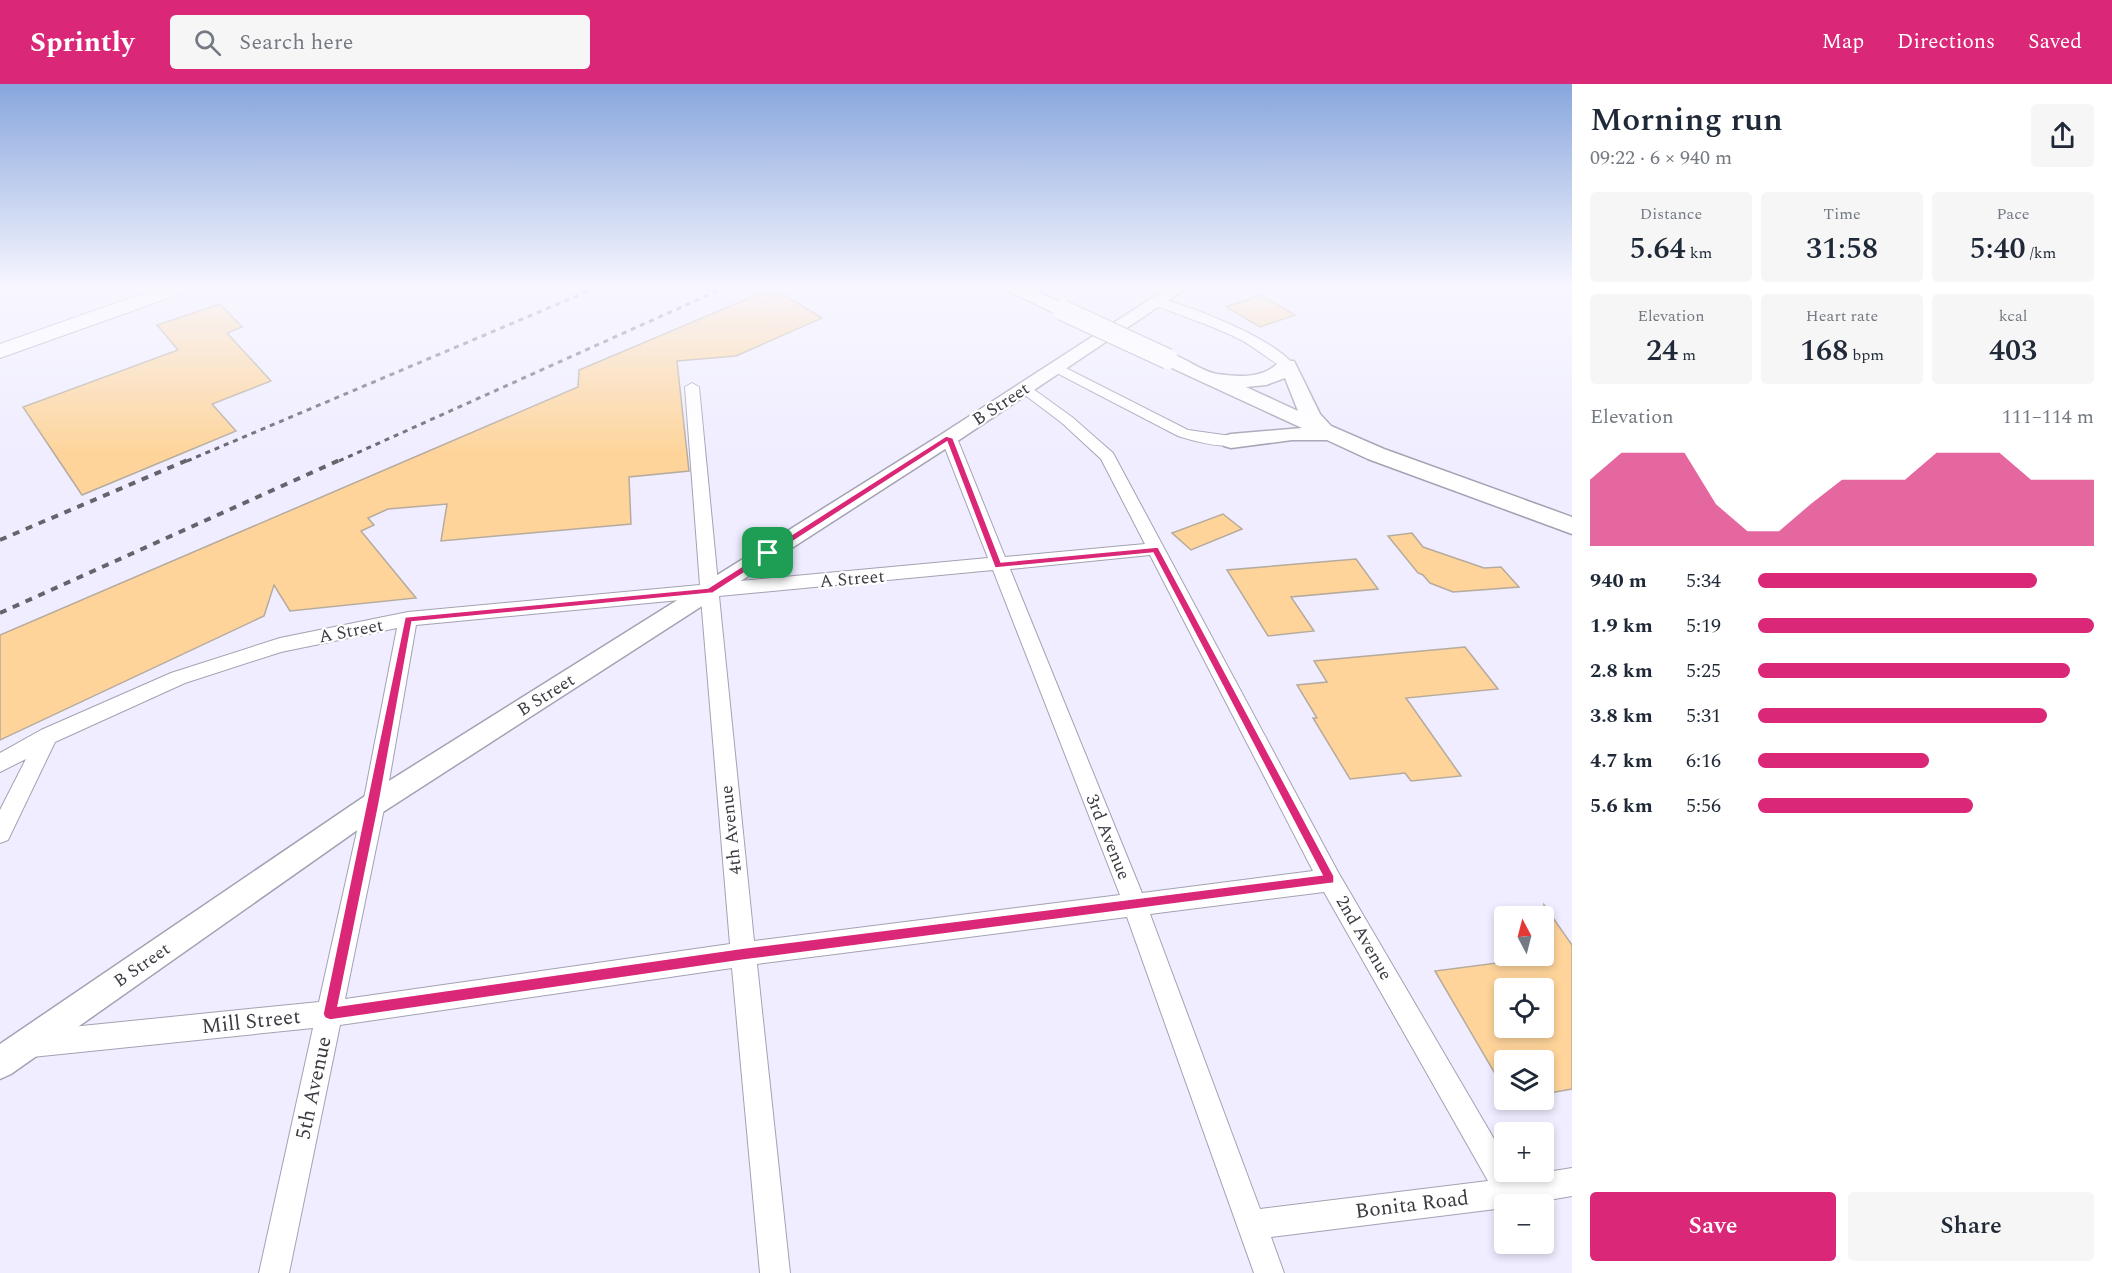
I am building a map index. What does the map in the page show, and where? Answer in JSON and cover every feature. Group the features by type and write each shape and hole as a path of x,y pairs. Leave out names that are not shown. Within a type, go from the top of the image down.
{"main road":[{"path":"0,351 24,342"},
{"path":"1132,342 1331,434 1465,488 1572,526"},
{"path":"1204,377 1238,381 1266,379 1283,372 1287,365 1295,375 1300,394 1311,417 1331,434"},
{"path":"1224,386 1239,405 1245,424 1242,432 1231,441"},
{"path":"1231,441 1292,434 1331,434"}],"street":[{"name":"B Street","path":"0,1063 374,804 949,438 1093,342"},
{"path":"1254,342 1278,356 1287,365"},
{"path":"1056,367 1183,433 1200,438 1231,441"},
{"name":"4th Avenue","path":"692,387 775,1273"},
{"name":"2nd Avenue","path":"1024,389 1067,420 1107,456 1330,880 1510,1193"},
{"name":"3rd Avenue","path":"949,438 998,566 1135,904 1269,1273"},
{"name":"A Street","path":"0,763 48,736 178,678 269,648 408,619 998,566 1155,549"},
{"name":"5th Avenue","path":"274,1273 374,804 408,619"},
{"path":"0,833 48,736"},
{"name":"Mill Street","path":"29,1044 330,1014 744,954 1330,880"},
{"name":"Bonita Road","path":"1251,1225 1510,1193 1572,1182"}],"building":[{"path":"172,342 236,342 271,381 212,404 236,431 82,495 23,407 178,350"},
{"path":"644,342 767,342 736,356 677,361 689,471 629,477 631,524 441,541 447,504 388,509 368,518 374,525 361,531 416,598 290,611 274,585 264,616 0,740 0,635 578,387 579,370"},
{"path":"1223,514 1242,529 1191,550 1172,533"},
{"path":"1412,533 1423,547 1484,568 1501,567 1519,587 1453,592 1430,583 1418,573 1388,536"},
{"path":"1356,559 1378,589 1291,597 1314,631 1268,636 1227,570"},
{"path":"1465,647 1498,689 1406,698 1461,776 1411,781 1405,773 1350,779 1313,718 1317,718 1297,685 1327,682 1314,661"},
{"path":"1554,919 1572,945 1572,1089 1554,1092 1554,1050 1494,1050 1494,1072 1435,971 1494,963 1494,966 1554,966"}],"railway":[{"path":"187,461 467,342"},
{"path":"339,461 603,342"},
{"path":"0,540 190,459"},
{"path":"0,613 342,459"}],"route":[{"path":"949,438 998,566 1155,549 1330,880 744,954 330,1014 374,804 408,619 710,591 768,553 949,438"}]}
